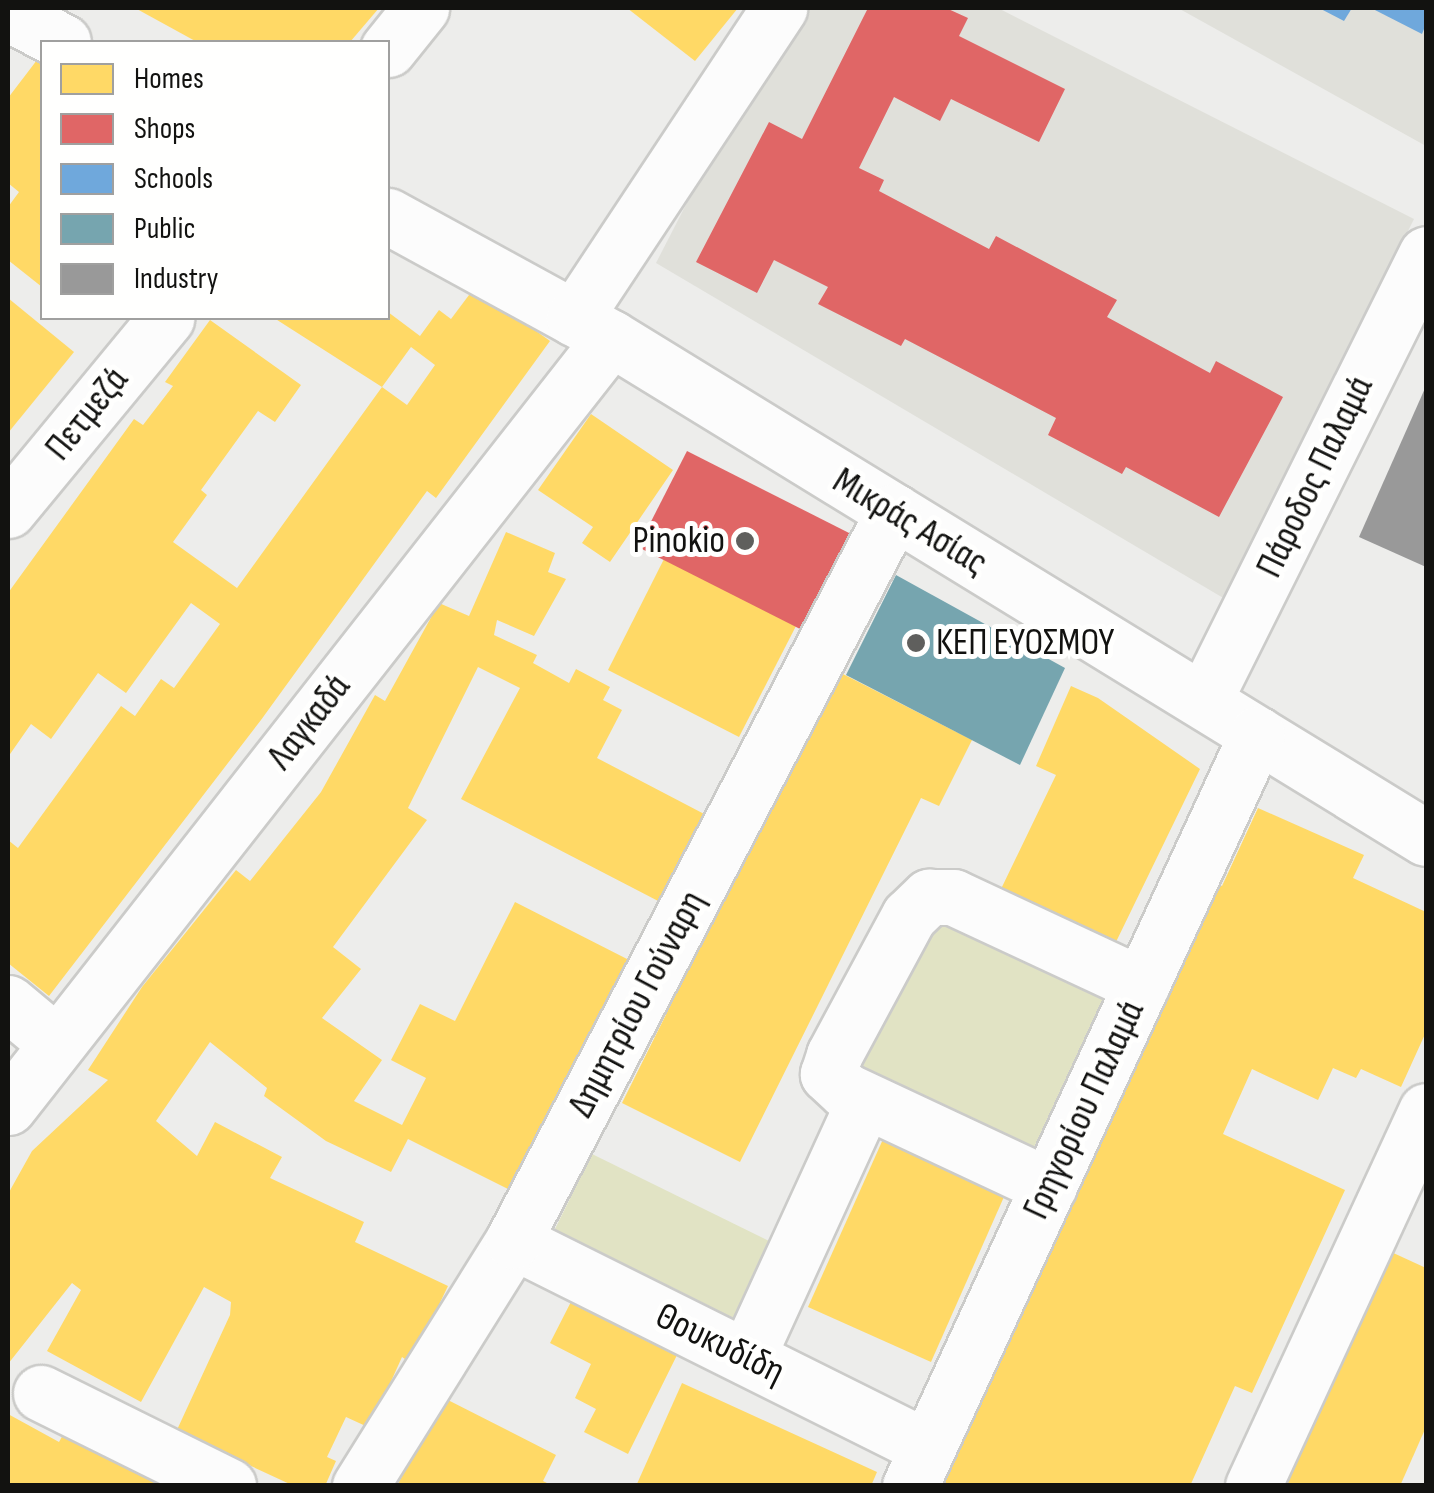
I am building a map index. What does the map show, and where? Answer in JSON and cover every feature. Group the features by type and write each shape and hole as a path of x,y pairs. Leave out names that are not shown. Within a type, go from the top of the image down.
{"street":[{"path":"390,47 422,8"},
{"name":"Λαγκαδά","path":"8,1108 593,328 778,8"},
{"path":"8,13 59,40"},
{"name":"Μικράς Ασίας","path":"390,217 593,328 1426,838"},
{"name":"Πάροδος Παλαμά","path":"1204,700 1426,254"},
{"name":"Πετμεζά","path":"8,510 164,320"},
{"name":"Δημητρίου Γούναρη","path":"360,1486 514,1241 894,512"},
{"name":"Γρηγορίου Παλαμά","path":"918,1466 1257,734"},
{"path":"1049,1186 864,1101 833,1082 828,1069 909,916 929,898 953,897 1142,985"},
{"path":"8,1003 56,1042"},
{"path":"747,1358 864,1101"},
{"path":"1253,1486 1426,1111"},
{"name":"Θουκυδίδη","path":"514,1241 747,1358 918,1466"},
{"path":"40,1392 228,1486"}],"shaded area":[{"path":"809,8 998,8 1414,219 1225,599 656,263 728,123"},
{"path":"1178,8 1426,8 1426,146"}],"green space":[{"path":"936,910 1107,991 1029,1158 854,1074"},
{"path":"592,1154 769,1241 732,1322 552,1235"}],"building: Homes":[{"path":"135,8 379,8 352,40 193,40"},
{"path":"627,8 738,8 695,61"},
{"path":"37,60 40,62 40,285 8,260 8,207 19,192 8,183 8,98"},
{"path":"475,287 550,341 436,498 427,491 261,720 49,996 8,963 8,840 18,848 121,706 135,716 161,679 174,688 220,624 191,603 126,693 98,673 51,739 31,724 8,757 8,593 134,419 143,425 173,386 165,382 210,320 301,385 275,422 258,411 201,490 207,495 173,542 237,588 382,387 277,320 390,320 390,314 420,336 439,310 451,319","holes":["411,347 435,365 407,405 382,387"]},
{"path":"8,298 74,352 8,433"},
{"path":"591,414 673,470 610,562 582,543 593,527 538,490"},
{"path":"506,532 555,553 548,572 566,579 534,636 497,620 494,635 537,655 533,663 569,683 576,669 610,687 603,700 622,710 597,758 708,816 662,903 461,799 520,688 478,667 408,808 427,820 333,947 361,969 322,1018 382,1060 354,1101 402,1125 426,1078 391,1060 420,1004 455,1021 515,902 629,960 512,1191 408,1139 391,1172 326,1141 264,1096 267,1088 210,1042 156,1121 197,1156 215,1122 282,1157 270,1178 364,1222 355,1242 448,1286 411,1363 402,1357 370,1428 346,1417 327,1457 336,1461 325,1486 294,1486 236,1459 229,1475 176,1432 230,1315 231,1302 204,1287 141,1402 47,1351 81,1290 72,1283 8,1364 8,1194 32,1151 108,1080 88,1070 142,987 236,870 250,881 321,792 375,695 385,701 439,603 469,616"},
{"path":"664,559 796,626 739,737 608,670"},
{"path":"837,671 972,740 939,806 921,798 740,1162 622,1103"},
{"path":"1071,686 1098,698 1200,769 1115,944 1001,889 1056,775 1036,766"},
{"path":"1258,808 1364,855 1353,878 1426,912 1426,1032 1401,1087 1361,1069 1356,1078 1333,1068 1318,1100 1252,1069 1223,1134 1345,1190 1252,1393 1235,1386 1190,1486 941,1486 1216,883 1222,886"},
{"path":"884,1137 1007,1190 931,1362 808,1307"},
{"path":"1376,1245 1426,1268 1426,1427 1400,1486 1284,1486"},
{"path":"576,1292 682,1345 628,1454 584,1432 596,1409 575,1398 591,1364 550,1343"},
{"path":"682,1383 877,1472 871,1486 636,1486"},
{"path":"442,1397 556,1455 543,1481 553,1486 397,1486"},
{"path":"8,1414 59,1442 68,1426 175,1486 10,1486"}],"building: Shops":[{"path":"868,8 946,8 968,18 959,36 1065,89 1039,142 951,99 940,121 894,97 859,168 884,180 879,191 989,249 996,236 1117,300 1107,317 1210,373 1216,361 1283,397 1219,517 1126,467 1122,474 1048,435 1056,418 905,339 901,346 818,304 828,287 774,260 757,293 696,262 769,122 802,139"},
{"name":"Pinokio","path":"687,451 853,535 804,631 638,547"}],"building: Schools":[{"path":"1319,8 1352,8 1344,21"},
{"path":"1371,8 1426,8 1426,24 1422,34"}],"building: Public":[{"path":"896,575 1065,668 1020,765 846,675"}],"building: Industry":[{"path":"1426,386 1426,567 1359,537"}],"place":[{"name":"Pinokio","path":"745,541"},
{"name":"ΚΕΠ ΕΥΟΣΜΟΥ","path":"916,643"}]}
